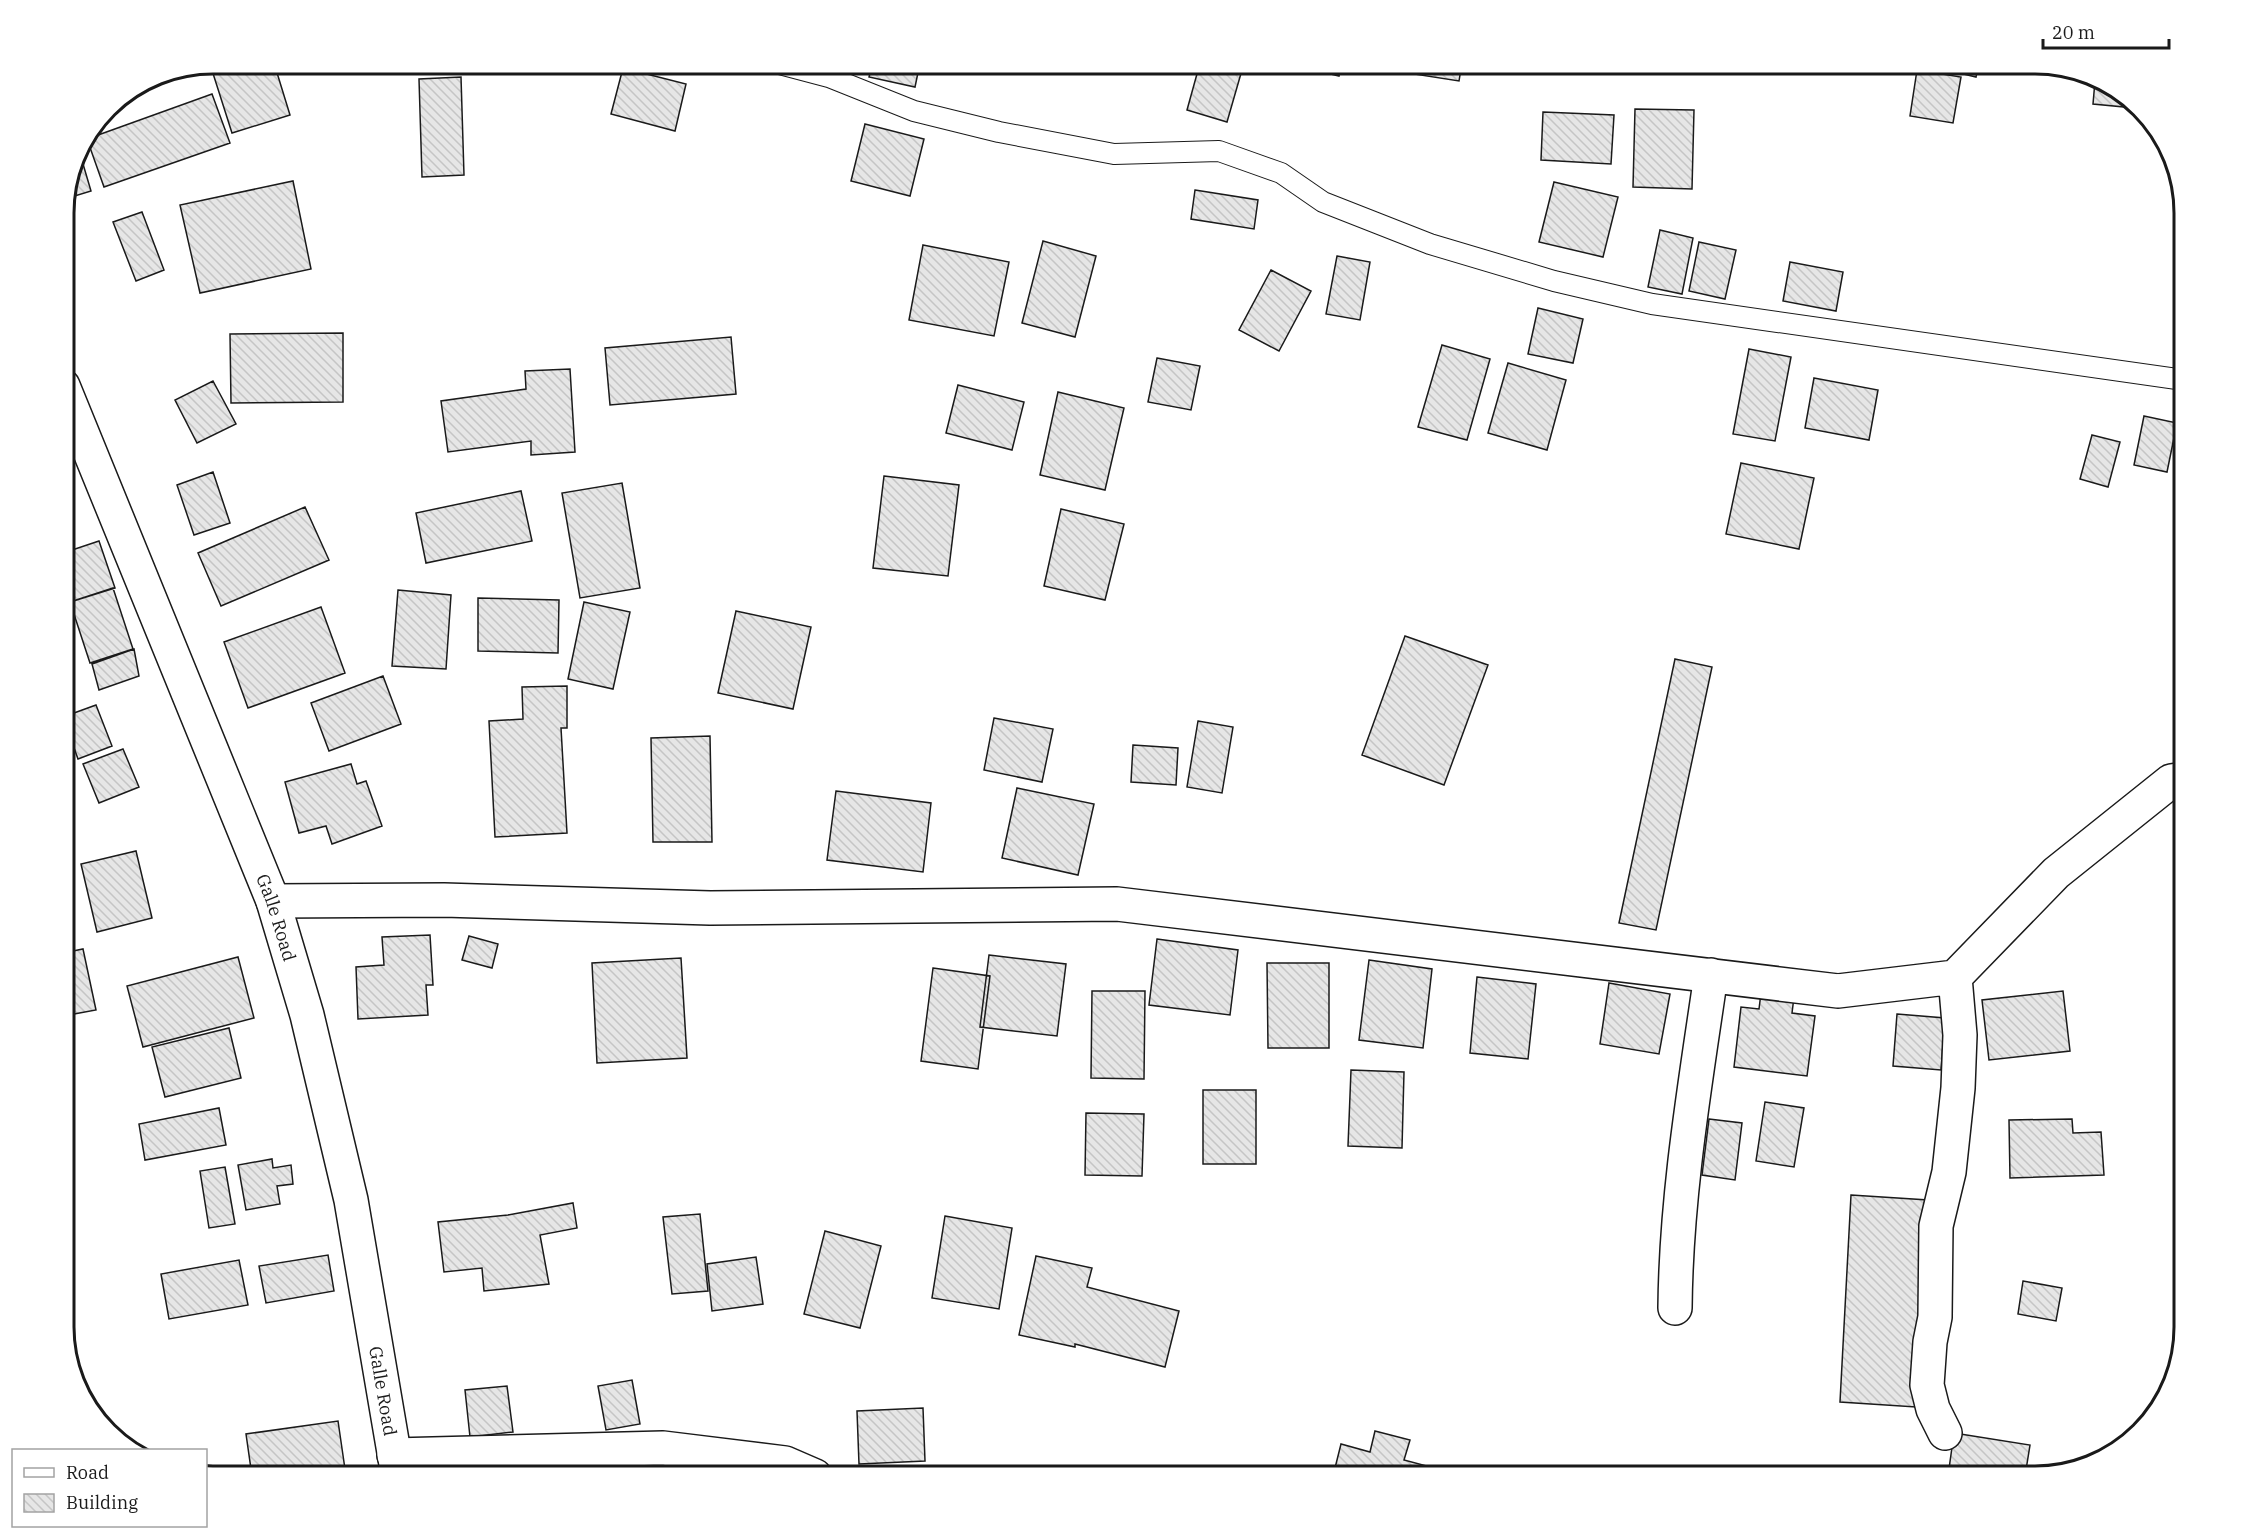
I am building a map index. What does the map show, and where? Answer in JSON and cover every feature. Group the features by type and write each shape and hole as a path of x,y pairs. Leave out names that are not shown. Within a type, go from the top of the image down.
{"main road":[{"name":"Galle Road","path":"74,413 273,901 307,1015 351,1200 396,1465"},
{"path":"273,901 444,900 710,908 1117,904 1838,990 1955,977 2056,873 2174,781"},
{"path":"1675,1308 1675,1271 1687,1149 1711,975"},
{"path":"1945,1433 1933,1409 1927,1385 1930,1342 1935,1317 1936,1226 1949,1172 1958,1088 1960,1035 1955,977"},
{"path":"396,1465 663,1448 785,1463 792,1466"}],"lane":[{"path":"818,74 914,111 999,132 1114,154 1219,151 1281,173 1323,202 1430,244 1554,281 1652,304 2174,379"}],"building":[{"path":"213,74 277,74 290,115 232,133"},
{"path":"621,74 647,74 686,84 675,131 611,114"},
{"path":"870,74 918,74 915,87 869,77"},
{"path":"1197,74 1241,74 1227,122 1187,110"},
{"path":"1414,74 1460,74 1459,81"},
{"path":"1916,74 1961,77 1953,123 1910,116"},
{"path":"461,77 464,175 422,177 419,79"},
{"path":"2094,87 2125,107 2093,104"},
{"path":"212,94 230,143 104,187 90,147 97,136"},
{"path":"1635,109 1694,110 1692,189 1633,187"},
{"path":"1543,112 1614,115 1611,164 1541,160"},
{"path":"865,124 924,139 910,196 851,181"},
{"path":"83,163 91,191 75,196"},
{"path":"293,181 311,269 200,293 180,205"},
{"path":"1554,182 1618,197 1603,257 1539,242"},
{"path":"1195,190 1258,200 1254,229 1191,219"},
{"path":"142,212 164,270 136,281 113,222"},
{"path":"1660,230 1693,238 1682,294 1648,287"},
{"path":"1043,241 1096,256 1075,337 1022,323"},
{"path":"1699,242 1736,250 1725,299 1689,291"},
{"path":"923,245 1009,262 994,336 909,320"},
{"path":"1337,256 1370,262 1360,320 1326,314"},
{"path":"1790,262 1843,272 1836,311 1783,301"},
{"path":"1271,270 1311,291 1279,351 1239,330"},
{"path":"1538,308 1583,319 1573,363 1528,354"},
{"path":"343,333 343,402 231,403 230,334"},
{"path":"731,337 736,394 610,405 605,348"},
{"path":"1442,345 1490,359 1467,440 1418,427"},
{"path":"1749,349 1791,357 1775,441 1733,434"},
{"path":"1157,358 1200,366 1191,410 1148,402"},
{"path":"1508,363 1566,380 1547,450 1488,433"},
{"path":"570,369 575,452 531,455 531,441 448,452 441,401 526,389 525,371"},
{"path":"1814,378 1878,390 1869,440 1805,428"},
{"path":"213,381 236,424 197,443 175,400"},
{"path":"958,385 1024,402 1012,450 946,433"},
{"path":"1058,392 1124,408 1105,490 1040,475"},
{"path":"2144,416 2174,422 2174,438 2167,472 2134,465"},
{"path":"2092,435 2120,442 2108,487 2080,479"},
{"path":"1741,463 1814,478 1799,549 1726,534"},
{"path":"213,472 230,523 194,535 177,485"},
{"path":"884,476 959,485 948,576 873,568"},
{"path":"622,483 640,588 580,598 562,493"},
{"path":"521,491 532,541 426,563 416,513"},
{"path":"305,507 329,560 221,606 198,553"},
{"path":"1061,509 1124,524 1105,600 1044,586"},
{"path":"99,541 115,588 74,601 74,549"},
{"path":"113,588 133,649 90,663 74,614 74,601"},
{"path":"398,590 451,595 446,669 392,666"},
{"path":"478,598 559,600 558,653 478,651"},
{"path":"584,602 630,612 613,689 568,679"},
{"path":"321,607 345,673 248,708 224,642"},
{"path":"736,611 811,627 793,709 718,693"},
{"path":"1405,636 1488,665 1444,785 1362,755"},
{"path":"134,649 139,676 99,690 92,664"},
{"path":"1675,659 1712,667 1656,930 1619,923"},
{"path":"383,676 401,724 329,751 311,703"},
{"path":"567,686 567,728 561,728 567,833 495,837 489,721 523,719 522,687"},
{"path":"96,705 112,746 78,759 74,748 74,713"},
{"path":"994,718 1053,729 1042,782 984,770"},
{"path":"1198,721 1233,727 1222,793 1187,787"},
{"path":"710,736 712,842 653,842 651,738"},
{"path":"1133,745 1178,748 1176,785 1131,782"},
{"path":"123,749 139,787 99,803 83,764"},
{"path":"351,764 357,784 366,781 382,826 332,844 326,826 299,833 285,782"},
{"path":"1017,788 1094,804 1078,875 1002,858"},
{"path":"836,791 931,803 923,872 827,860"},
{"path":"136,851 152,918 97,932 81,864"},
{"path":"430,935 433,985 426,985 428,1015 358,1019 356,967 384,965 382,937"},
{"path":"469,936 498,944 492,968 462,960"},
{"path":"1157,939 1238,950 1230,1015 1149,1005"},
{"path":"83,949 96,1010 74,1014 74,951"},
{"path":"989,955 1066,964 1057,1036 980,1027"},
{"path":"238,957 254,1018 143,1047 127,986"},
{"path":"681,958 687,1058 597,1063 592,963"},
{"path":"1369,960 1432,969 1423,1048 1359,1040"},
{"path":"1267,963 1329,963 1329,1048 1268,1048"},
{"path":"933,968 990,976 978,1069 921,1061"},
{"path":"1477,977 1536,984 1528,1059 1470,1053"},
{"path":"1609,983 1670,994 1659,1054 1600,1044"},
{"path":"1092,991 1145,991 1144,1079 1091,1078"},
{"path":"2063,991 2070,1051 1989,1060 1982,1000"},
{"path":"1761,993 1794,997 1792,1013 1815,1016 1807,1076 1734,1067 1741,1007 1759,1009"},
{"path":"1897,1014 1945,1018 1941,1070 1893,1066"},
{"path":"229,1028 241,1078 165,1097 152,1047"},
{"path":"1351,1070 1404,1072 1402,1148 1348,1146"},
{"path":"1203,1090 1256,1090 1256,1164 1203,1164"},
{"path":"1765,1102 1804,1108 1794,1167 1756,1161"},
{"path":"219,1108 226,1145 145,1160 139,1124"},
{"path":"1086,1113 1144,1114 1142,1176 1085,1175"},
{"path":"1709,1119 1742,1123 1735,1180 1702,1175"},
{"path":"2072,1119 2073,1133 2101,1132 2104,1175 2010,1178 2009,1120"},
{"path":"272,1159 273,1168 291,1165 293,1184 277,1186 280,1204 246,1210 238,1165"},
{"path":"225,1167 235,1224 209,1228 200,1171"},
{"path":"1851,1195 1928,1200 1916,1407 1840,1402"},
{"path":"573,1203 577,1228 540,1235 549,1284 484,1291 482,1268 444,1272 438,1222 508,1215"},
{"path":"700,1214 708,1291 672,1294 663,1217"},
{"path":"945,1216 1012,1228 999,1309 932,1298"},
{"path":"825,1231 881,1246 860,1328 804,1314"},
{"path":"328,1255 334,1291 266,1303 259,1266"},
{"path":"1036,1256 1092,1268 1087,1287 1179,1311 1165,1367 1075,1344 1075,1347 1019,1335"},
{"path":"756,1257 763,1304 712,1311 707,1264"},
{"path":"239,1260 248,1305 169,1319 161,1274"},
{"path":"2023,1281 2062,1288 2056,1321 2018,1314"},
{"path":"632,1380 640,1424 606,1430 598,1386"},
{"path":"507,1386 513,1432 470,1437 465,1390"},
{"path":"923,1408 925,1461 859,1464 857,1411"},
{"path":"338,1421 345,1466 251,1466 246,1434"},
{"path":"1375,1431 1410,1440 1404,1460 1427,1466 1336,1466 1341,1444 1370,1452"},
{"path":"1954,1433 2030,1445 2027,1466 1949,1466"}]}
